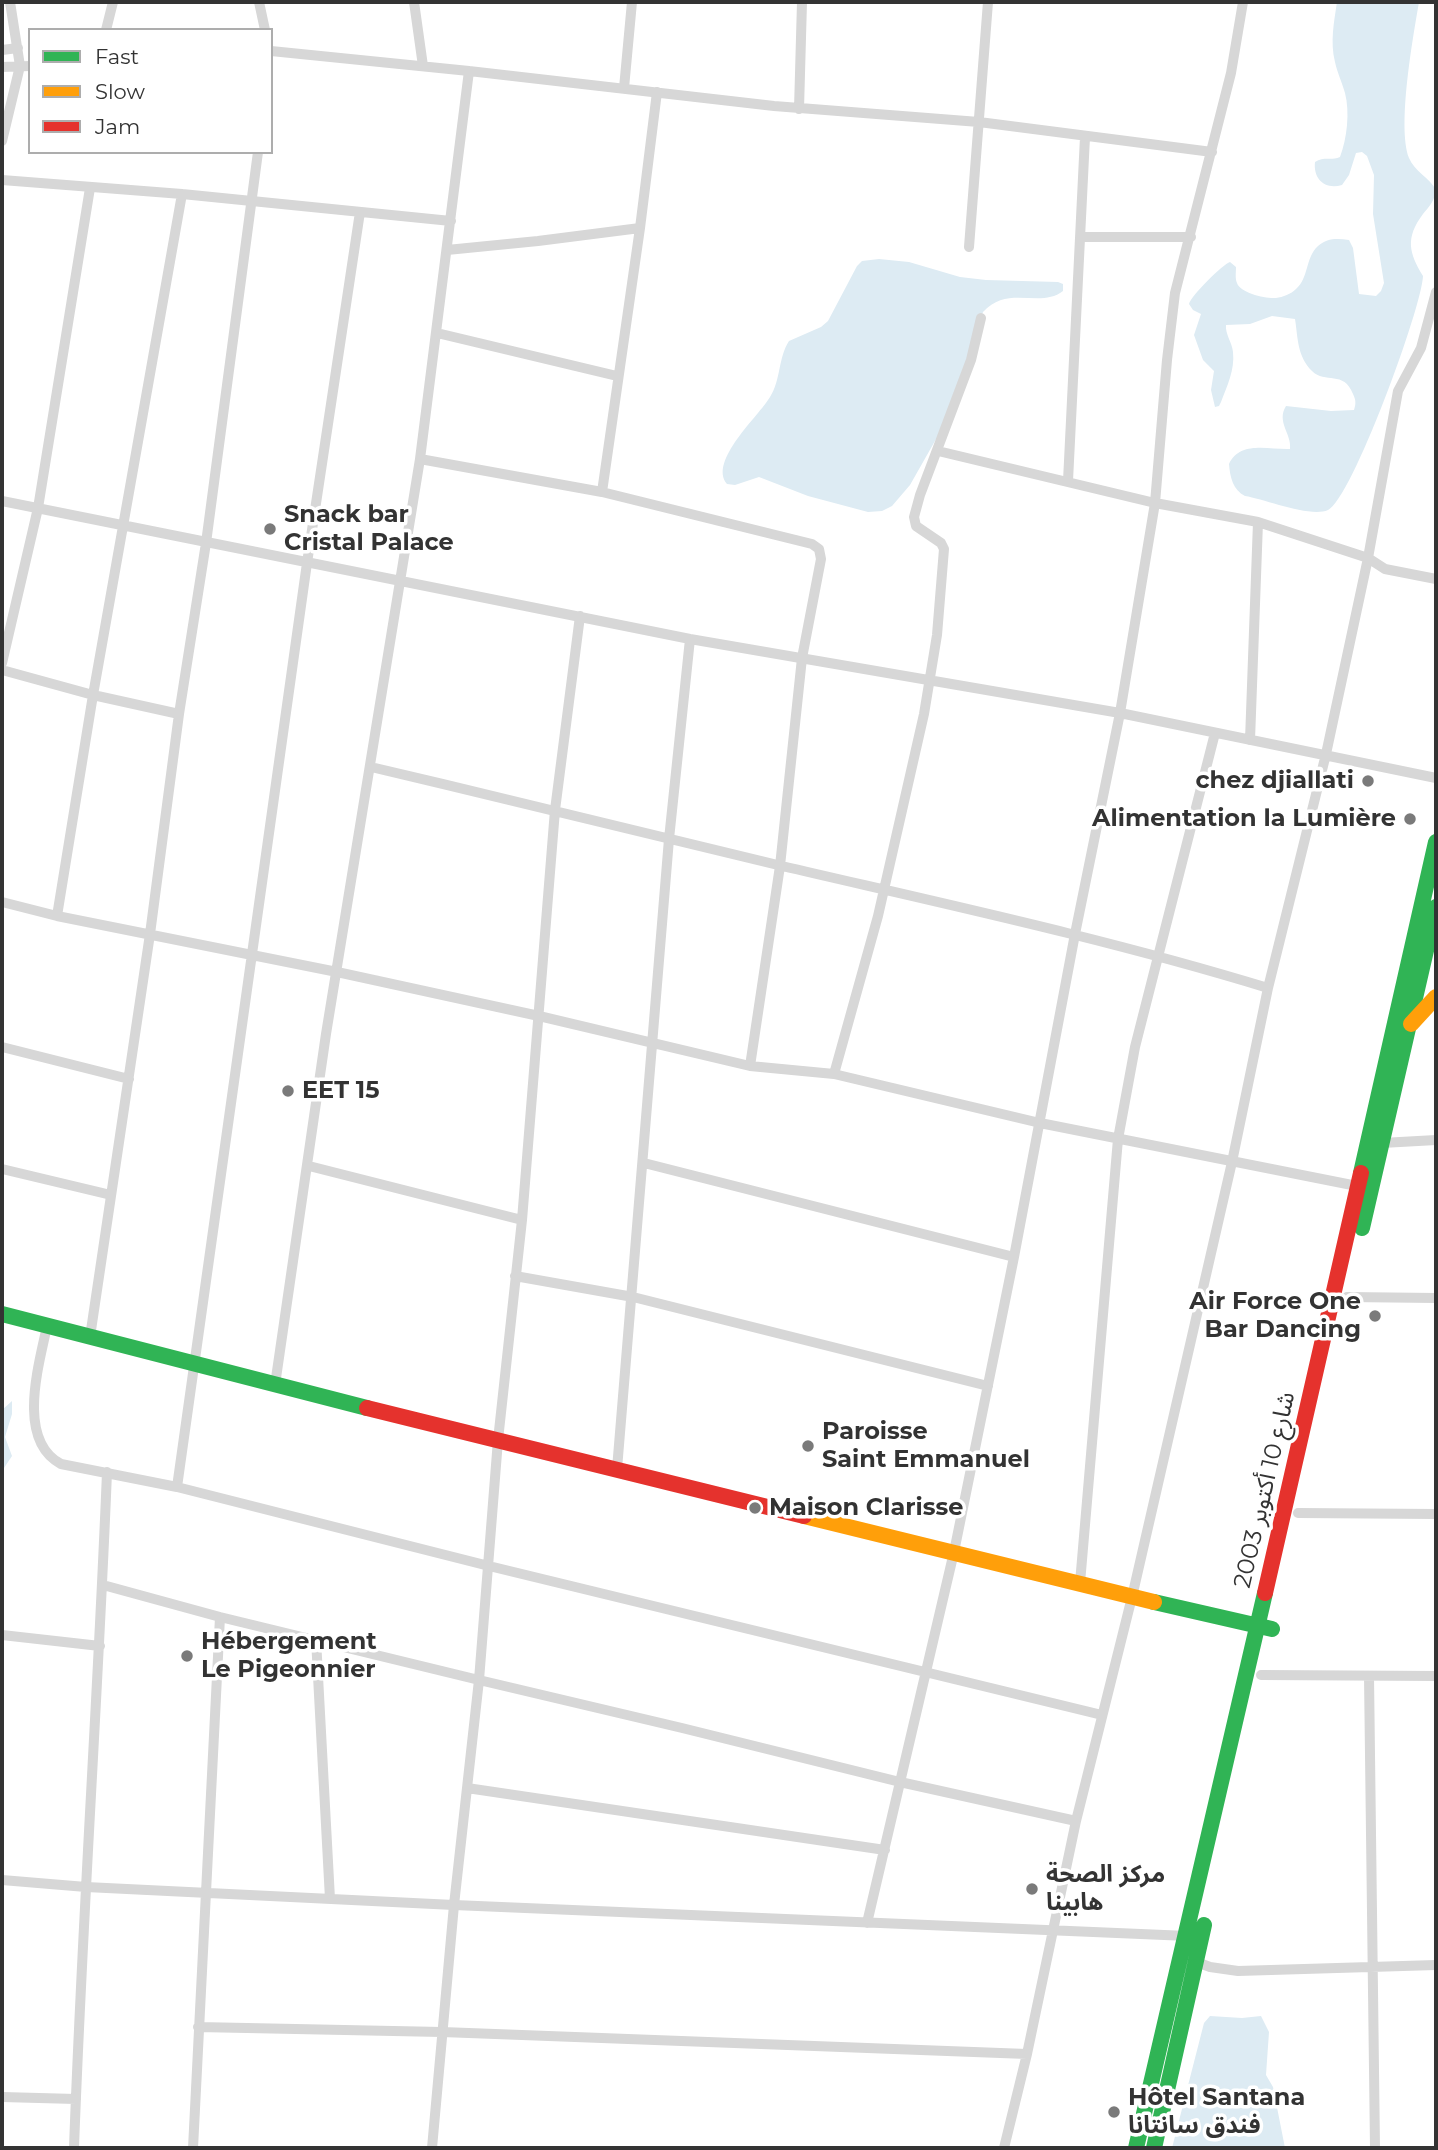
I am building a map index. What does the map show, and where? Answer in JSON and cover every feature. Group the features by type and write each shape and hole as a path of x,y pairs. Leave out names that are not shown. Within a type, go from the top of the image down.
{"main road":[{"name":"شارع 10 أكتوبر 2003","path":"1194,1937 1261,1675 1265,1627 1298,1513 1347,1297 1364,1188 1382,1143 1410,1025 1423,963 1436,842"},
{"name":"شارع 10 أكتوبر 2003","path":"1154,2148 1189,1959 1364,1188 1436,910"},
{"path":"1410,1025 1436,997"},
{"path":"2,1314 275,1385 1132,1597 1265,1627"},
{"name":"شارع 10 أكتوبر 2003","path":"1136,2148 1189,1959"}],"street":[{"path":"2,141 25,66 18,48 10,2"},
{"path":"106,28 113,2"},
{"path":"259,2 265,28"},
{"path":"414,2 423,66"},
{"path":"624,88 632,2"},
{"path":"799,109 802,2"},
{"path":"969,247 988,2"},
{"path":"867,1923 954,1552 1014,1257 1120,713 1155,503 1175,293 1231,73 1243,2"},
{"path":"2,50 18,48"},
{"path":"273,51 799,109 979,122 1212,152"},
{"path":"2,67 25,66"},
{"path":"275,1385 337,972 420,459 469,71"},
{"path":"602,492 657,92"},
{"path":"1068,481 1085,137"},
{"path":"90,1337 206,543 258,154"},
{"path":"2,180 252,200 451,221"},
{"path":"2,663 38,508 90,188"},
{"path":"57,916 93,695 182,194"},
{"path":"177,1487 307,563 360,212"},
{"path":"447,250 640,228"},
{"path":"1081,237 1191,237"},
{"path":"1004,2148 1027,2054 1076,1821 1132,1597 1268,988 1326,754 1368,558 1398,391 1422,348 1436,292"},
{"path":"834,1074 884,889 931,679 944,549 941,543 916,526 914,517 971,360 981,318"},
{"path":"437,333 617,376"},
{"path":"938,452 1155,503 1258,522 1368,558 1385,569 1436,579"},
{"path":"420,459 602,492 812,544 819,549 821,559 802,658 780,866 750,1066"},
{"path":"2,501 690,639 1120,713 1436,778"},
{"path":"1250,740 1258,522"},
{"path":"432,2148 454,1905 479,1680 498,1440 522,1220 555,810 580,617"},
{"path":"617,1469 669,839 690,639"},
{"path":"2,670 93,695 179,714"},
{"path":"1080,1583 1118,1139 1135,1047 1157,954 1215,733"},
{"path":"371,766 780,866 1157,954 1268,988"},
{"path":"2,902 57,916 539,1016 750,1066 834,1074 1040,1123 1364,1188"},
{"path":"2,1047 129,1079"},
{"path":"1382,1143 1436,1140"},
{"path":"644,1163 1014,1257"},
{"path":"309,1166 522,1220"},
{"path":"2,1169 111,1195"},
{"path":"515,1276 633,1297 988,1386"},
{"path":"1347,1297 1436,1298"},
{"path":"47,1326 35,1396 35,1423 45,1451 51,1459 61,1464 177,1487 1102,1715"},
{"path":"74,2148 107,1472"},
{"path":"1298,1513 1436,1514"},
{"path":"103,1585 479,1680 900,1782 1076,1821"},
{"path":"192,2148 220,1616"},
{"path":"2,1635 100,1646"},
{"path":"316,1639 330,1899"},
{"path":"1261,1675 1436,1676"},
{"path":"1369,1676 1375,2148"},
{"path":"467,1788 886,1850"},
{"path":"2,1880 86,1887 454,1905 1194,1937"},
{"path":"1189,1959 1210,1968 1238,1971 1436,1965"},
{"path":"198,2027 442,2032 1027,2054"},
{"path":"2,2097 76,2099"}],"shaded area":[{"path":"1337,2 1419,2 1407,81 1406,144 1411,163 1436,190 1411,238 1412,253 1423,276 1420,295 1384,401 1353,473 1339,498 1328,510 1310,512 1245,496 1233,483 1229,464 1240,452 1248,449 1290,449 1283,423 1286,406 1331,411 1354,410 1355,400 1349,387 1340,380 1317,375 1307,365 1301,353 1295,319 1272,316 1250,324 1226,325 1233,352 1233,365 1221,402 1215,407 1211,390 1214,371 1203,360 1194,335 1201,314 1189,304 1195,294 1230,262 1236,267 1236,281 1243,290 1266,297 1287,295 1300,284 1318,246 1325,241 1336,239 1349,240 1353,248 1359,294 1376,296 1381,291 1384,283 1373,214 1374,175 1367,156 1362,152 1356,153 1349,175 1342,185 1330,186 1321,182 1315,168 1315,162 1318,160 1340,157 1346,134 1347,100 1333,47"},
{"path":"879,259 909,262 960,277 1058,282 1063,284 1063,291 1044,298 1003,299 983,312 948,418 910,485 892,506 882,511 868,512 808,496 759,477 735,485 727,484 723,474 729,451 770,397 789,341 821,327 828,321 857,266 862,261"},
{"path":"12,1401 12,1414 5,1437 12,1456 2,1471 2,1410"},
{"path":"1210,2016 1261,2016 1269,2032 1266,2075 1273,2087 1285,2148 1172,2148 1204,2023"}],"traffic: fast":[{"path":"1361,1173 1436,842"},
{"path":"1362,1228 1436,907"},
{"path":"2,1314 367,1408"},
{"path":"1136,2148 1265,1593"},
{"path":"1154,1602 1272,1629"},
{"path":"1154,2148 1204,1925"}],"traffic: slow":[{"path":"1411,1024 1436,997"},
{"path":"804,1516 1154,1602"}],"traffic: jam":[{"path":"1265,1593 1361,1173"},
{"path":"367,1408 804,1516"}],"place":[{"name":"Snack bar Cristal Palace","path":"270,529"},
{"name":"chez djiallati","path":"1368,781"},
{"name":"Alimentation la Lumière","path":"1410,819"},
{"name":"EET 15","path":"288,1091"},
{"name":"Air Force One Bar Dancing","path":"1375,1316"},
{"name":"Paroisse Saint Emmanuel","path":"808,1446"},
{"name":"Maison Clarisse","path":"755,1508"},
{"name":"Hébergement Le Pigeonnier","path":"187,1656"},
{"name":"مركز الصحة هابينا","path":"1032,1889"},
{"name":"Hôtel Santana فندق سانتانا","path":"1114,2112"}]}
